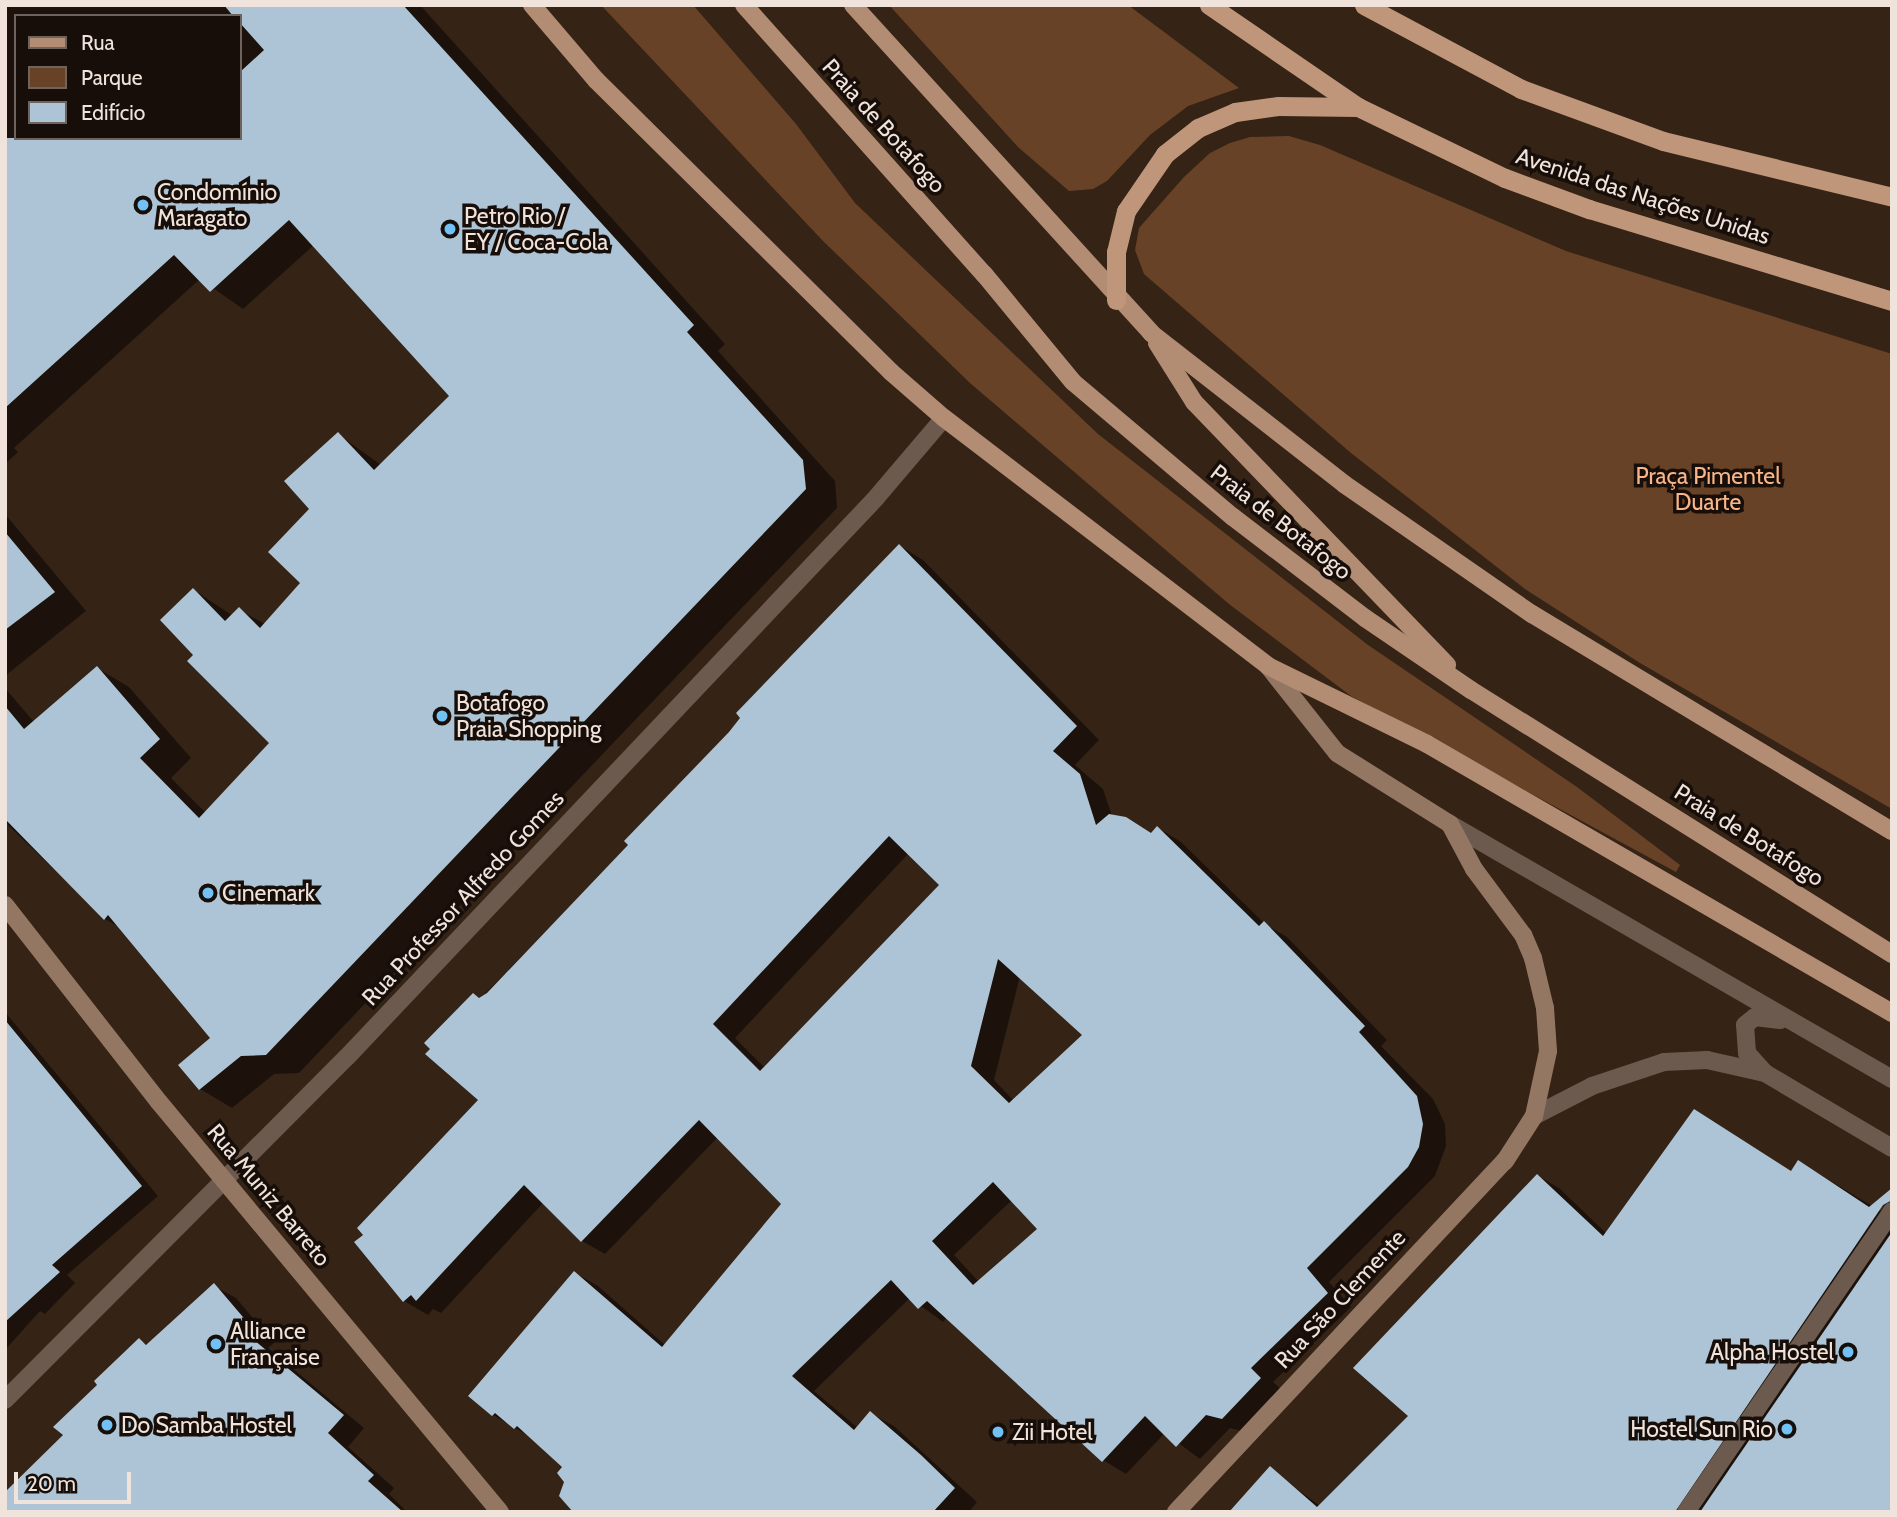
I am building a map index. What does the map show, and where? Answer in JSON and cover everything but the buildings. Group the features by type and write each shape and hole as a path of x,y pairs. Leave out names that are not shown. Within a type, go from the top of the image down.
{"highway":[{"name":"Avenida das Nações Unidas","path":"1209,5 1358,107 1505,178 1588,209 1892,302"},
{"path":"1364,5 1521,89 1663,141 1892,197"},
{"path":"1116,300 1116,252 1126,212 1165,154 1198,128 1235,112 1278,106 1358,107"}],"main road":[{"path":"532,5 596,80 891,372 944,418 1268,666 1427,744 1892,1013"},
{"name":"Praia de Botafogo","path":"744,5 984,274 1073,382 1233,517 1365,618 1471,690 1892,954"},
{"path":"853,5 1116,300 1151,333 1344,484 1532,614 1892,831"},
{"path":"1151,333 1194,402 1471,690"},
{"path":"1268,666 1337,753 1450,824 1474,870 1523,935 1537,970 1548,1051 1534,1116"},
{"name":"Rua Muniz Barreto","path":"5,905 224,1179 500,1512"},
{"name":"Rua São Clemente","path":"1176,1512 1488,1179 1534,1116"}],"street":[{"name":"Rua Professor Alfredo Gomes","path":"5,1400 181,1227 224,1179 347,1057 875,499 944,418"},
{"path":"1450,824 1892,1079"},
{"path":"1801,1028 1765,1015 1745,1025 1747,1053 1765,1073 1892,1148"},
{"path":"1534,1116 1592,1086 1664,1062 1707,1060 1765,1073"},
{"path":"1686,1512 1892,1211"}],"green space":[{"path":"601,5 693,5 796,124 855,203 1098,434 1368,645 1577,787 1680,865 1676,872 1351,696 1229,604 970,383 823,241"},
{"path":"889,5 1128,5 1239,88 1188,106 1150,135 1107,181 1093,189 1069,191 1018,147"},
{"name":"Praça Pimentel Duarte","path":"1289,136 1320,145 1566,251 1892,354 1892,809 1640,663 1525,589 1351,453 1144,274 1135,250 1139,228 1184,177 1210,153 1230,143 1250,137"}],"place":[{"name":"Condomínio Maragato","path":"143,205"},
{"name":"Petro Rio / EY / Coca-Cola","path":"450,229"},
{"name":"Botafogo Praia Shopping","path":"442,716"},
{"name":"Cinemark","path":"208,893"},
{"name":"Alliance Française","path":"216,1344"},
{"name":"Alpha Hostel","path":"1848,1352"},
{"name":"Do Samba Hostel","path":"107,1425"},
{"name":"Hostel Sun Rio","path":"1787,1429"},
{"name":"Zii Hotel","path":"998,1432"}]}
